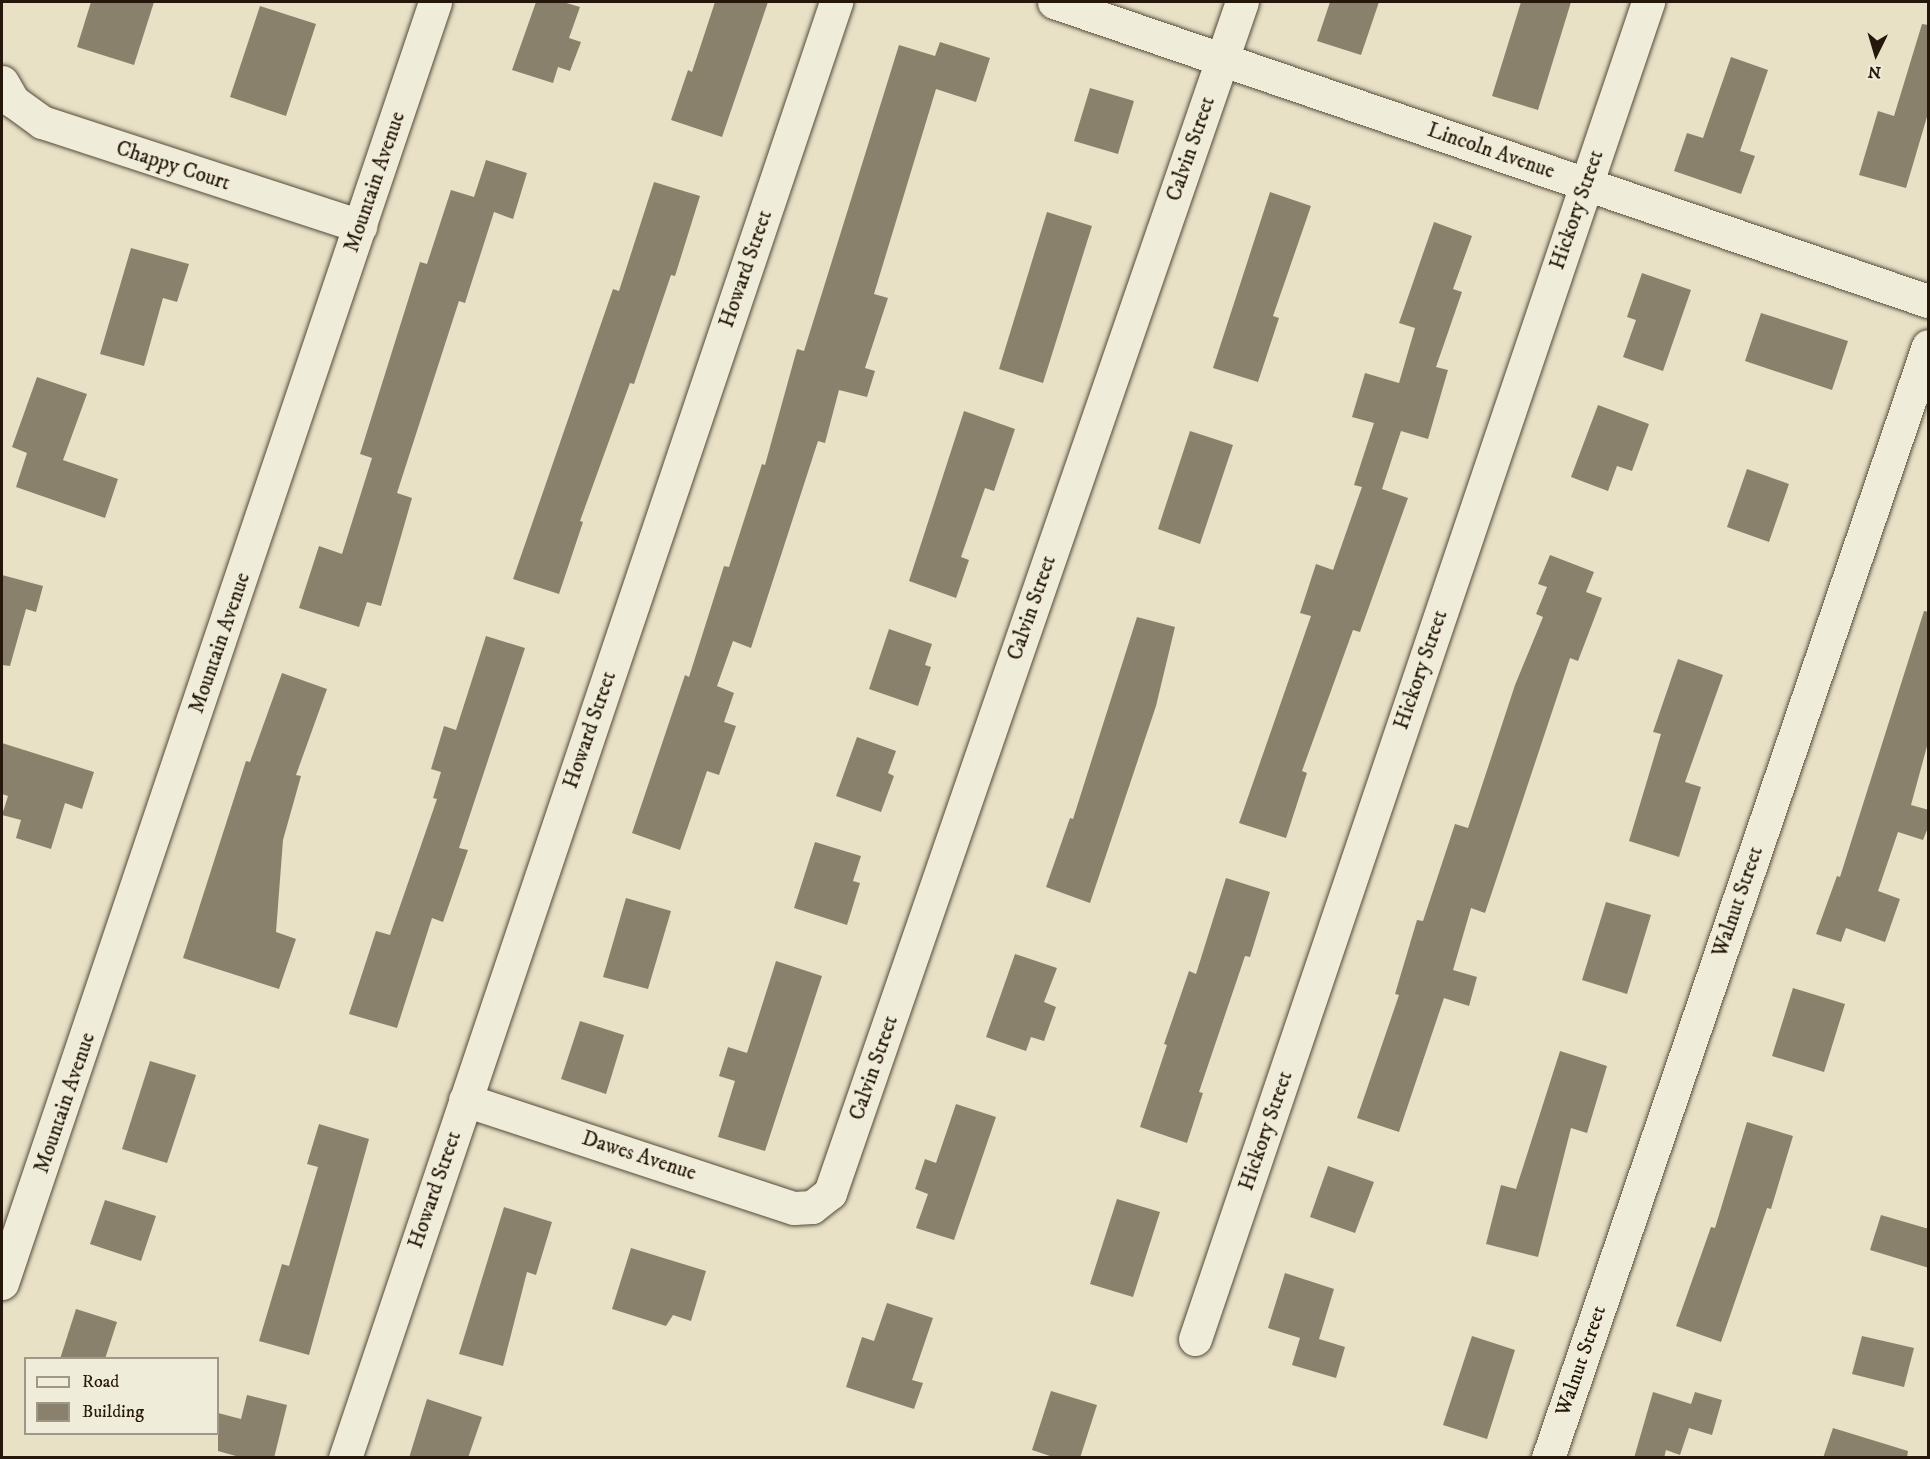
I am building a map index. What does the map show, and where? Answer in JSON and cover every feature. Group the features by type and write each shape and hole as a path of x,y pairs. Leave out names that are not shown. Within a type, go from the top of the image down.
{"street":[{"name":"Mountain Avenue","path":"2,1283 435,2"},
{"name":"Howard Street","path":"345,1458 836,2"},
{"name":"Lincoln Avenue","path":"1054,2 1929,301"},
{"name":"Calvin Street","path":"812,1207 830,1193 1242,2"},
{"name":"Hickory Street","path":"1196,1339 1648,2"},
{"name":"Chappy Court","path":"2,82 13,101 42,122 360,226"},
{"name":"Walnut Street","path":"1548,1458 1929,346"},
{"name":"Dawes Avenue","path":"465,1100 794,1208 812,1207"}],"building":[{"path":"91,2 154,2 134,65 77,47"},
{"path":"536,2 563,2 580,7 569,38 581,42 570,71 558,67 553,83 512,70"},
{"path":"715,2 768,2 722,137 671,120 688,70 692,72"},
{"path":"1330,2 1379,2 1361,55 1317,41"},
{"path":"1521,2 1571,2 1538,110 1492,96"},
{"path":"260,6 316,24 286,116 230,97"},
{"path":"1922,24 1929,25 1929,110 1906,188 1859,175 1878,111 1894,116"},
{"path":"940,42 990,58 976,102 936,89 874,294 888,298 865,368 875,371 867,397 839,390 825,443 818,441 751,648 733,641 717,686 734,693 724,722 736,726 719,775 707,771 680,850 632,833 685,675 689,677 724,566 729,567 762,464 765,465 797,349 804,351 899,45 935,56"},
{"path":"1731,57 1768,70 1740,151 1755,156 1741,194 1674,171 1687,133 1703,138"},
{"path":"1090,88 1134,101 1118,154 1074,141"},
{"path":"486,160 527,173 513,219 494,212 465,303 459,301 397,493 412,498 381,606 367,602 359,627 299,608 319,546 342,554 372,458 360,454 420,262 427,264 451,190 474,197"},
{"path":"654,182 700,196 675,276 671,275 634,384 630,383 580,521 583,522 559,594 513,579 613,289 619,291"},
{"path":"1270,192 1311,206 1273,316 1279,318 1258,382 1213,368"},
{"path":"1047,212 1092,226 1043,383 999,369"},
{"path":"1434,222 1472,236 1453,289 1462,292 1436,367 1448,370 1428,439 1401,431 1382,489 1408,498 1360,632 1353,630 1302,771 1307,773 1286,838 1239,823 1311,616 1300,613 1316,564 1333,570 1362,487 1354,485 1374,423 1352,417 1365,373 1399,383 1415,328 1399,323"},
{"path":"131,248 189,264 177,302 163,298 144,366 100,354"},
{"path":"1642,273 1691,290 1663,371 1623,357 1636,320 1627,317"},
{"path":"1761,313 1848,341 1832,390 1745,361"},
{"path":"37,377 87,394 63,460 118,479 105,518 16,487 27,453 12,447"},
{"path":"1598,405 1649,424 1632,471 1617,466 1608,491 1571,477"},
{"path":"964,411 1015,429 994,491 985,488 961,557 969,560 956,598 909,581"},
{"path":"1190,431 1233,445 1200,544 1158,529"},
{"path":"1747,469 1789,484 1769,542 1727,527"},
{"path":"1550,555 1594,572 1586,592 1602,598 1578,661 1570,658 1485,913 1471,908 1453,970 1477,977 1469,1006 1444,998 1399,1132 1357,1118 1399,995 1395,994 1417,920 1423,921 1455,824 1468,828 1515,685 1543,617 1536,614 1547,587 1538,584"},
{"path":"2,575 43,586 36,612 26,609 10,666 2,665"},
{"path":"1924,611 1929,612 1929,739 1911,805 1929,810 1929,825 1923,840 1898,832 1878,891 1900,899 1885,942 1846,928 1841,942 1816,934 1837,876 1840,877"},
{"path":"1137,617 1175,627 1156,706 1090,903 1046,887 1070,818 1073,819"},
{"path":"889,629 932,644 925,665 931,667 918,706 869,689"},
{"path":"486,636 525,648 459,848 468,850 443,922 432,918 397,1028 349,1014 376,931 390,935 437,799 433,798 441,772 431,769 444,726 456,730"},
{"path":"1678,659 1723,675 1685,782 1701,787 1679,857 1629,841 1661,734 1653,732"},
{"path":"282,673 327,689 296,775 301,776 283,840 276,932 296,939 279,989 183,958 246,761 250,762"},
{"path":"857,737 896,751 888,773 894,776 881,812 836,796"},
{"path":"2,743 94,772 82,809 65,803 51,849 16,838 21,820 2,815 8,796 2,794"},
{"path":"815,842 861,856 853,881 860,883 847,925 794,908"},
{"path":"1226,878 1270,892 1250,957 1245,956 1199,1092 1203,1093 1187,1143 1140,1127 1167,1045 1164,1044 1189,971 1196,974"},
{"path":"626,898 671,911 648,989 603,977"},
{"path":"1606,902 1651,915 1627,994 1582,980"},
{"path":"1015,954 1057,968 1044,1002 1056,1007 1044,1041 1031,1037 1026,1051 986,1037"},
{"path":"776,961 822,976 765,1151 718,1137 735,1081 719,1076 728,1047 747,1053"},
{"path":"1793,988 1845,1004 1824,1072 1772,1056"},
{"path":"580,1021 624,1035 606,1094 561,1079"},
{"path":"1560,1051 1607,1066 1587,1133 1571,1128 1538,1257 1486,1244 1501,1185 1516,1189"},
{"path":"150,1061 196,1075 167,1163 122,1149"},
{"path":"956,1104 996,1117 954,1240 916,1228 928,1194 915,1189 925,1159 936,1163"},
{"path":"1747,1122 1793,1136 1771,1209 1767,1208 1721,1342 1676,1326 1711,1227 1715,1228"},
{"path":"319,1124 369,1139 309,1355 259,1341 282,1264 289,1266 318,1167 307,1164"},
{"path":"1328,1166 1374,1182 1355,1233 1310,1217"},
{"path":"1117,1199 1160,1212 1133,1297 1090,1284"},
{"path":"105,1200 156,1216 141,1261 90,1244"},
{"path":"504,1207 552,1222 536,1275 527,1272 503,1366 459,1354"},
{"path":"1881,1215 1929,1229 1929,1268 1870,1250"},
{"path":"631,1248 706,1271 691,1321 673,1315 666,1326 612,1309"},
{"path":"1285,1273 1334,1289 1319,1339 1345,1347 1336,1378 1292,1365 1300,1338 1268,1328"},
{"path":"887,1303 933,1318 912,1380 923,1383 914,1409 846,1387 862,1337 874,1341"},
{"path":"76,1309 117,1322 106,1357 61,1357"},
{"path":"1472,1336 1515,1350 1487,1439 1443,1425"},
{"path":"1862,1336 1914,1348 1904,1387 1852,1374"},
{"path":"1051,1391 1097,1405 1080,1458 1056,1458 1032,1450"},
{"path":"1653,1392 1691,1404 1695,1392 1722,1400 1712,1435 1689,1428 1680,1455 1666,1450 1664,1458 1634,1458"},
{"path":"247,1395 287,1405 274,1458 243,1458 218,1451 219,1413 241,1419"},
{"path":"427,1399 482,1417 468,1458 409,1458"},
{"path":"1833,1428 1908,1451 1907,1458 1823,1458"}]}
